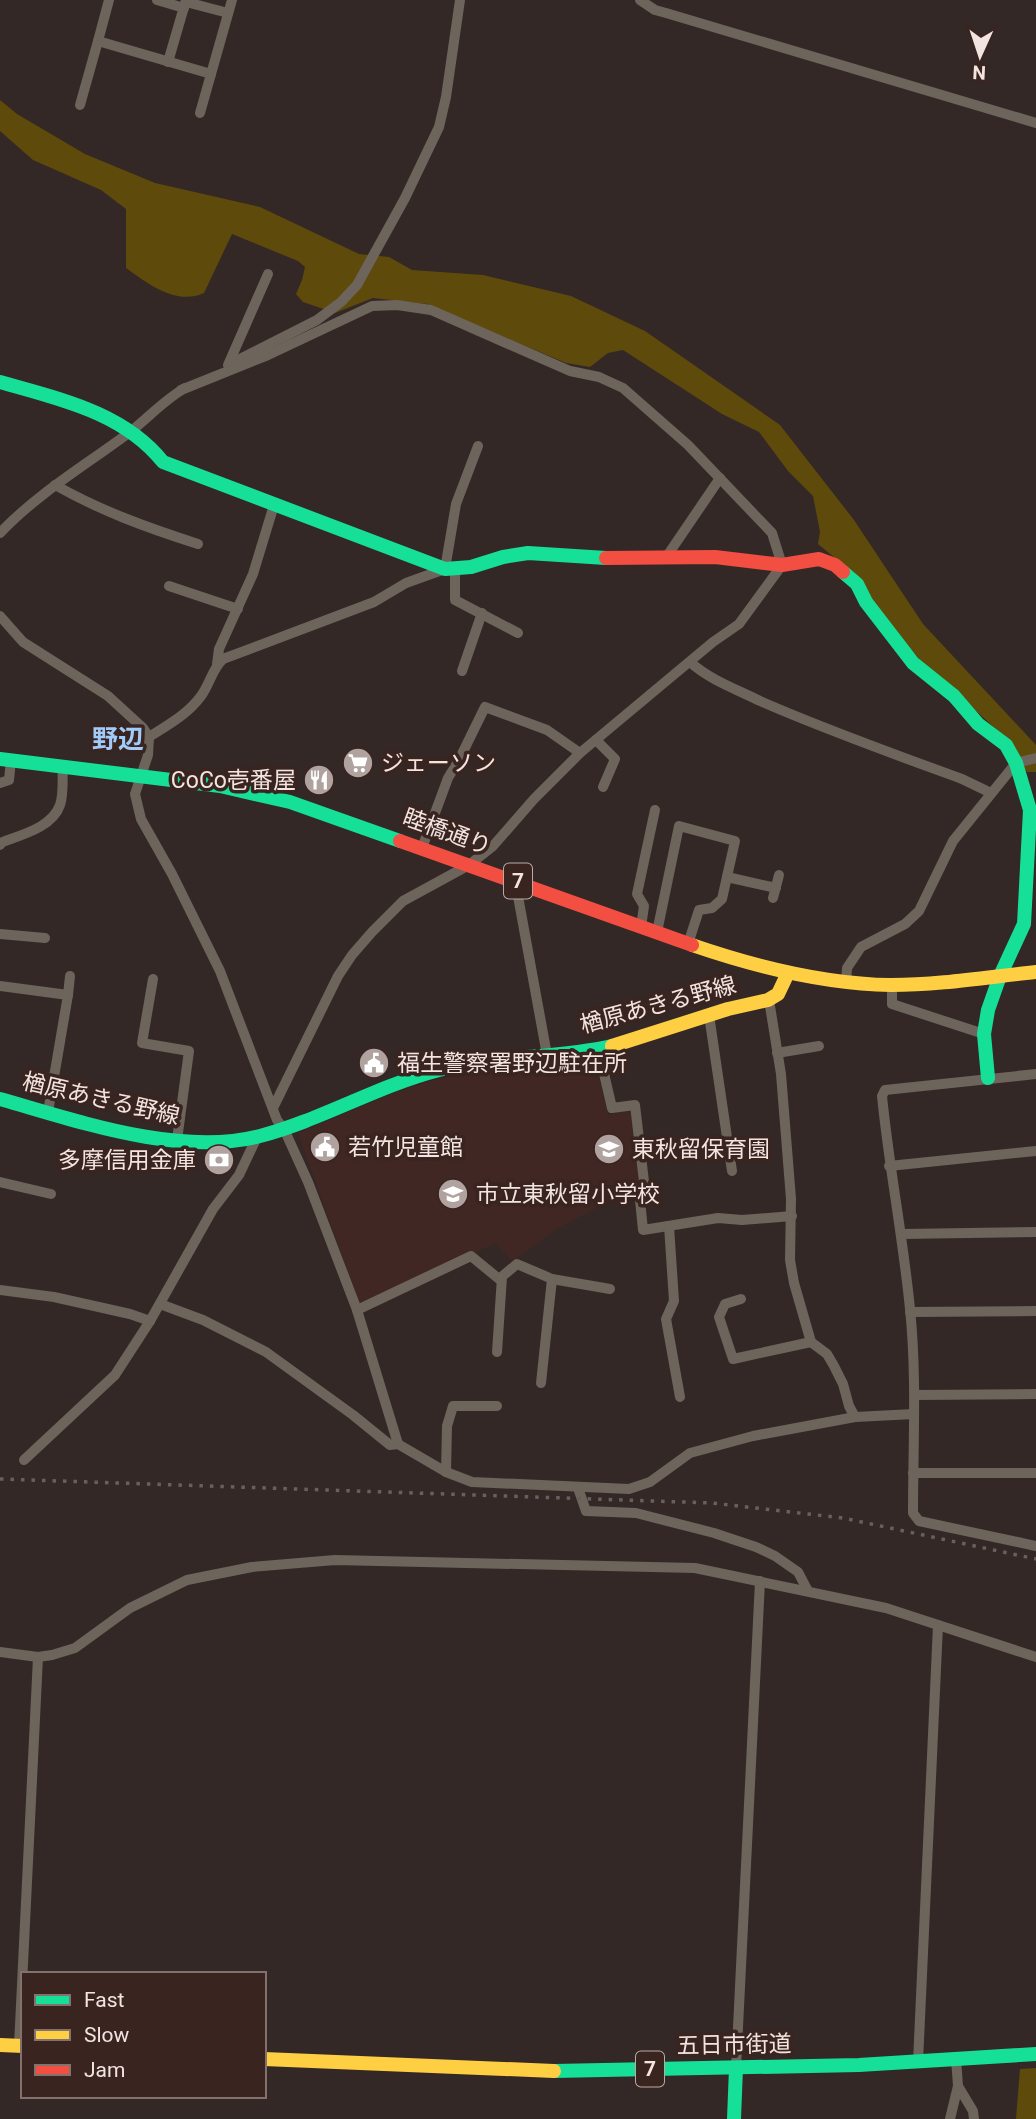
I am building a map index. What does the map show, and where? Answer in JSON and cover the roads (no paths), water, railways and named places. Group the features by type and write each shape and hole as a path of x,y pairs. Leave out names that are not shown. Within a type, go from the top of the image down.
{"main road":[{"path":"0,382 103,415 131,431 155,451 163,462 450,569 528,553 584,558 715,557 782,565 819,559 835,565 857,584 866,602 913,663 954,696 978,724 1006,745 1016,763 1033,810 1025,872 1024,924 1000,975 988,1010 984,1034 988,1078"},
{"name":"睦橋通り","path":"5,759 220,786 290,802 515,880 688,944 787,975 846,983 892,985 1036,972"},
{"name":"楢原あきる野線","path":"0,1100 177,1140 225,1142 257,1137 414,1078 478,1062 620,1044 709,1015 769,1000 778,994 787,975"},
{"path":"0,2045 21,2046"},
{"name":"五日市街道","path":"266,2059 556,2071 918,2062 1036,2054"},
{"path":"734,2119 736,2068"}],"street":[{"path":"80,105 109,0"},
{"path":"157,0 228,13"},
{"path":"200,113 232,0"},
{"path":"0,533 55,485 131,431 181,390 317,320 341,302 357,285 405,198 439,127 460,0"},
{"path":"640,0 655,10 1036,122"},
{"path":"169,62 185,3"},
{"path":"98,41 211,75"},
{"path":"228,365 268,274"},
{"path":"181,390 268,355 362,309 384,305 416,307 445,315 570,371 614,382 680,438 772,533 782,565 739,624 580,753 534,799 493,846 469,864 403,901 352,955 338,976 273,1108"},
{"path":"478,446 456,504 450,569 455,600 518,633"},
{"path":"667,556 720,478"},
{"path":"55,485 114,515 198,544"},
{"path":"149,737 182,715 202,695 217,664 219,649 253,574 274,505"},
{"path":"217,664 223,659 374,602 406,583 450,569"},
{"path":"169,586 238,609"},
{"path":"462,671 482,613"},
{"path":"0,616 23,642 108,696 143,728 149,737 148,755 135,794 141,819 172,874 220,971 273,1108 308,1182 357,1310 398,1444"},
{"path":"690,662 709,677 778,708 962,779 991,793"},
{"path":"422,848 448,778 485,707 547,730 580,753"},
{"path":"596,740 615,759 603,787"},
{"path":"846,983 847,968 862,947 905,924 919,911 953,841 1016,763 1036,758"},
{"path":"0,783 9,780 5,759"},
{"path":"0,845 34,830 53,816 61,804 63,766"},
{"path":"641,927 644,906 637,894 655,810"},
{"path":"657,932 679,826 735,841 722,898 712,908 699,910 688,944"},
{"path":"727,877 774,893 779,874"},
{"path":"515,880 547,1055"},
{"path":"0,934 45,938"},
{"path":"48,1112 70,976"},
{"path":"153,979 142,1043 189,1051 177,1140"},
{"path":"892,985 892,1004 984,1034"},
{"path":"0,986 68,995"},
{"path":"769,1000 777,1053 792,1216 790,1260 794,1283 811,1342 827,1354 843,1384 855,1417"},
{"path":"709,1015 732,1171"},
{"path":"777,1053 819,1046"},
{"path":"598,1048 612,1108 635,1105 645,1190 640,1200 643,1230 718,1218 741,1220 792,1216"},
{"path":"1036,1073 885,1090 882,1096 889,1166 902,1234 911,1312 915,1395 913,1513 919,1521 1036,1546"},
{"path":"24,1460 115,1375 150,1321 213,1209 239,1175 257,1137"},
{"path":"889,1166 1036,1151"},
{"path":"0,1182 51,1194"},
{"path":"669,1226 674,1301 666,1319 680,1397"},
{"path":"902,1234 1036,1232"},
{"path":"357,1310 471,1256 499,1279 517,1264 552,1279 610,1289"},
{"path":"497,1352 502,1277"},
{"path":"541,1383 552,1279"},
{"path":"0,1290 54,1297 150,1321"},
{"path":"741,1299 725,1304 719,1317 733,1359 811,1342"},
{"path":"160,1304 203,1321 266,1352 390,1445 398,1444 446,1472 472,1482 629,1489 650,1482 690,1453 753,1436 855,1417 914,1414"},
{"path":"911,1312 1036,1311"},
{"path":"915,1395 1036,1394"},
{"path":"446,1472 447,1426 453,1406 497,1406"},
{"path":"913,1473 1036,1473"},
{"path":"578,1488 586,1511 636,1513 714,1533 775,1556 798,1572 808,1591"},
{"path":"0,1652 38,1657 75,1648 130,1608 187,1580 252,1567 335,1560 695,1568 886,1608 1036,1657"},
{"path":"736,2068 760,1581"},
{"path":"918,2062 938,1625"},
{"path":"24,1972 38,1657"},
{"path":"951,2115 958,2086 956,2059"},
{"path":"958,2086 973,2115"},
{"path":"951,2115 957,2106 965,2105 973,2115"}],"railway":[{"path":"0,1479 712,1503 843,1518 1036,1559"}],"place":[{"name":"ジェーソン","path":"358,763"},
{"name":"CoCo壱番屋","path":"319,780"},
{"name":"福生警察署野辺駐在所","path":"374,1063"},
{"name":"若竹児童館","path":"325,1147"},
{"name":"東秋留保育園","path":"609,1149"},
{"name":"多摩信用金庫","path":"219,1160"},
{"name":"市立東秋留小学校","path":"453,1194"}],"district":[{"name":"野辺","path":"118,739"}]}
